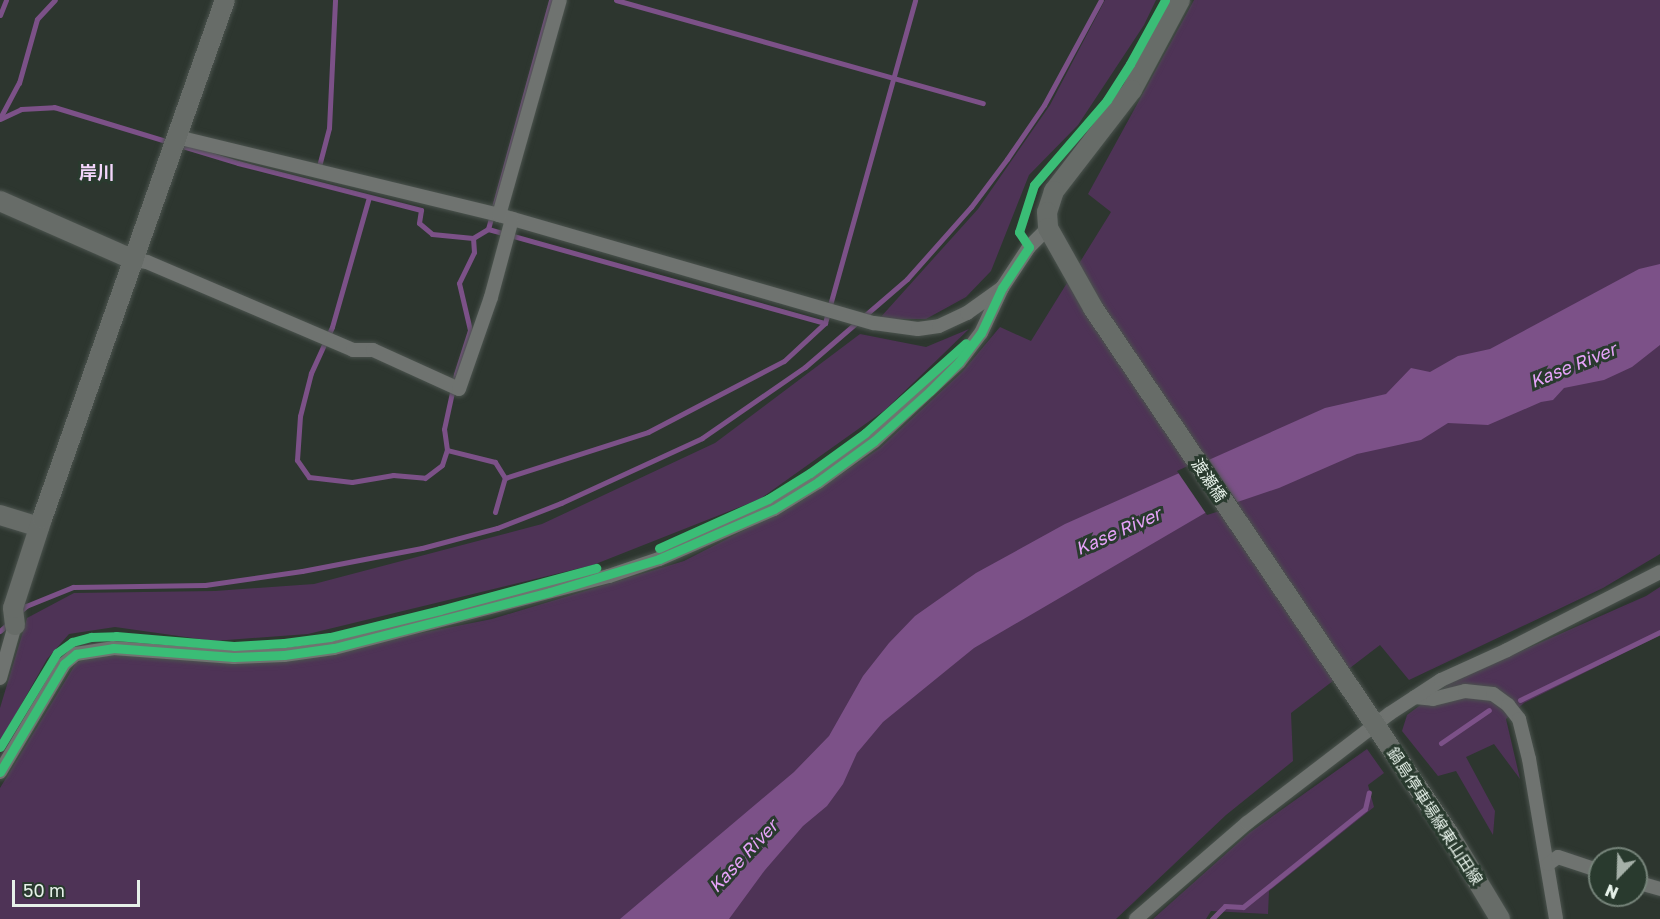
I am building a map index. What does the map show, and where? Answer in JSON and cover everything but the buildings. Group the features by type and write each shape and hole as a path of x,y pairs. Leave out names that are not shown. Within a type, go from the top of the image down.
{"main road":[{"path":"14,616 39,527 225,0"},
{"path":"1053,236 1047,212 1054,191 1132,90 1180,0"},
{"path":"0,201 134,260"},
{"name":"渡瀬橋","path":"1053,236 1093,308 1371,720"},
{"path":"0,514 39,527"},
{"name":"鍋島停車場線東山田線","path":"1371,720 1449,834 1500,919"}],"street":[{"path":"134,260 147,262 353,350 373,350 454,387 491,297 503,223 560,0"},
{"path":"175,144 319,171 874,323 918,329 939,326 968,313 1002,288"},
{"path":"0,772 53,681 64,664 76,654 112,648 234,657 284,655 334,648 609,576 659,559 752,519 818,482 873,441 930,391 959,362 981,333 1002,288 1029,247 1053,236"},
{"path":"1136,919 1371,720 1415,697 1441,680 1517,645 1660,572"},
{"path":"0,678 14,616"},
{"path":"1415,697 1433,699 1465,692 1494,694 1508,705 1519,719 1548,864 1556,919"},
{"path":"1548,864 1558,857 1588,867"}],"shaded area":[{"path":"1105,0 1156,0 1144,25 1078,125 1029,175 991,271 966,297 926,319 879,319 978,209 1050,105"},
{"path":"1194,0 1660,0 1660,554 1603,588 1409,680 1380,645 1291,713 1293,761 1226,815 1116,919 0,919 0,788 76,663 100,654 300,657 492,619 684,561 803,500 880,448 962,372 1000,327 1031,341 1111,212 1088,194"},
{"path":"969,329 885,410 760,499 593,565 308,634 214,641 115,627 69,634 47,659 0,742 0,708 27,618 74,593 215,591 314,584 542,524 715,443 860,334 926,347"},
{"path":"1660,587 1660,635 1524,703 1506,719 1520,779 1494,744 1466,757 1495,811 1493,835 1456,771 1438,776 1402,731 1407,715 1451,682 1646,596"},
{"path":"1367,749 1384,773 1368,785 1374,807 1269,891 1268,914 1211,911 1206,919 1153,919 1249,833"}],"water":[{"name":"Kase River","path":"1660,264 1660,345 1632,367 1604,380 1564,388 1553,400 1541,402 1488,425 1448,423 1421,440 1357,454 1279,488 1205,513 974,648 883,722 857,753 843,784 827,806 803,826 765,870 729,919 620,919 794,772 829,736 863,676 889,643 915,616 976,573 1065,524 1325,408 1386,394 1411,368 1430,372 1458,356 1490,349 1639,269"}],"pier":[{"path":"1207,457 1239,505 1207,515 1177,471"}],"waterway":[{"path":"0,15 6,0"},
{"path":"0,118 19,83 37,19 55,0"},
{"path":"318,170 329,128 335,0"},
{"path":"495,512 505,478 495,462 447,450 444,429 456,374 470,330 459,283 474,252 473,238 488,229 551,0"},
{"path":"616,0 983,103"},
{"path":"488,229 825,323 915,0"},
{"path":"18,613 26,606 73,587 205,585 302,571 422,548 497,528 561,503 702,438 805,367 907,279 971,207 1007,159 1044,105 1101,0"},
{"path":"0,119 21,109 54,107 238,163 421,210 419,223 432,234 473,238"},
{"path":"369,197 332,327 311,373 300,416 297,460 309,477 352,482 393,475 425,478 442,465 447,450"},
{"path":"505,478 648,432 784,361 825,323"},
{"path":"0,631 10,622"},
{"path":"1520,700 1660,632"},
{"path":"1441,743 1489,710"},
{"path":"1212,919 1225,906 1243,907 1365,809 1369,792"}],"cycle path":[{"path":"0,772 64,664 76,654 113,648 234,657 284,655 334,648 550,592 659,559 774,509 818,482 874,441 930,391 959,362 981,333 1002,288 1029,247 1019,232 1034,185 1107,100 1130,64 1165,0"},
{"path":"659,548 768,499 810,473 865,433 966,343"},
{"path":"0,747 57,653 72,642 91,637 116,636 234,646 330,637 596,568"}],"district":[{"name":"岸川","path":"97,172"}]}
